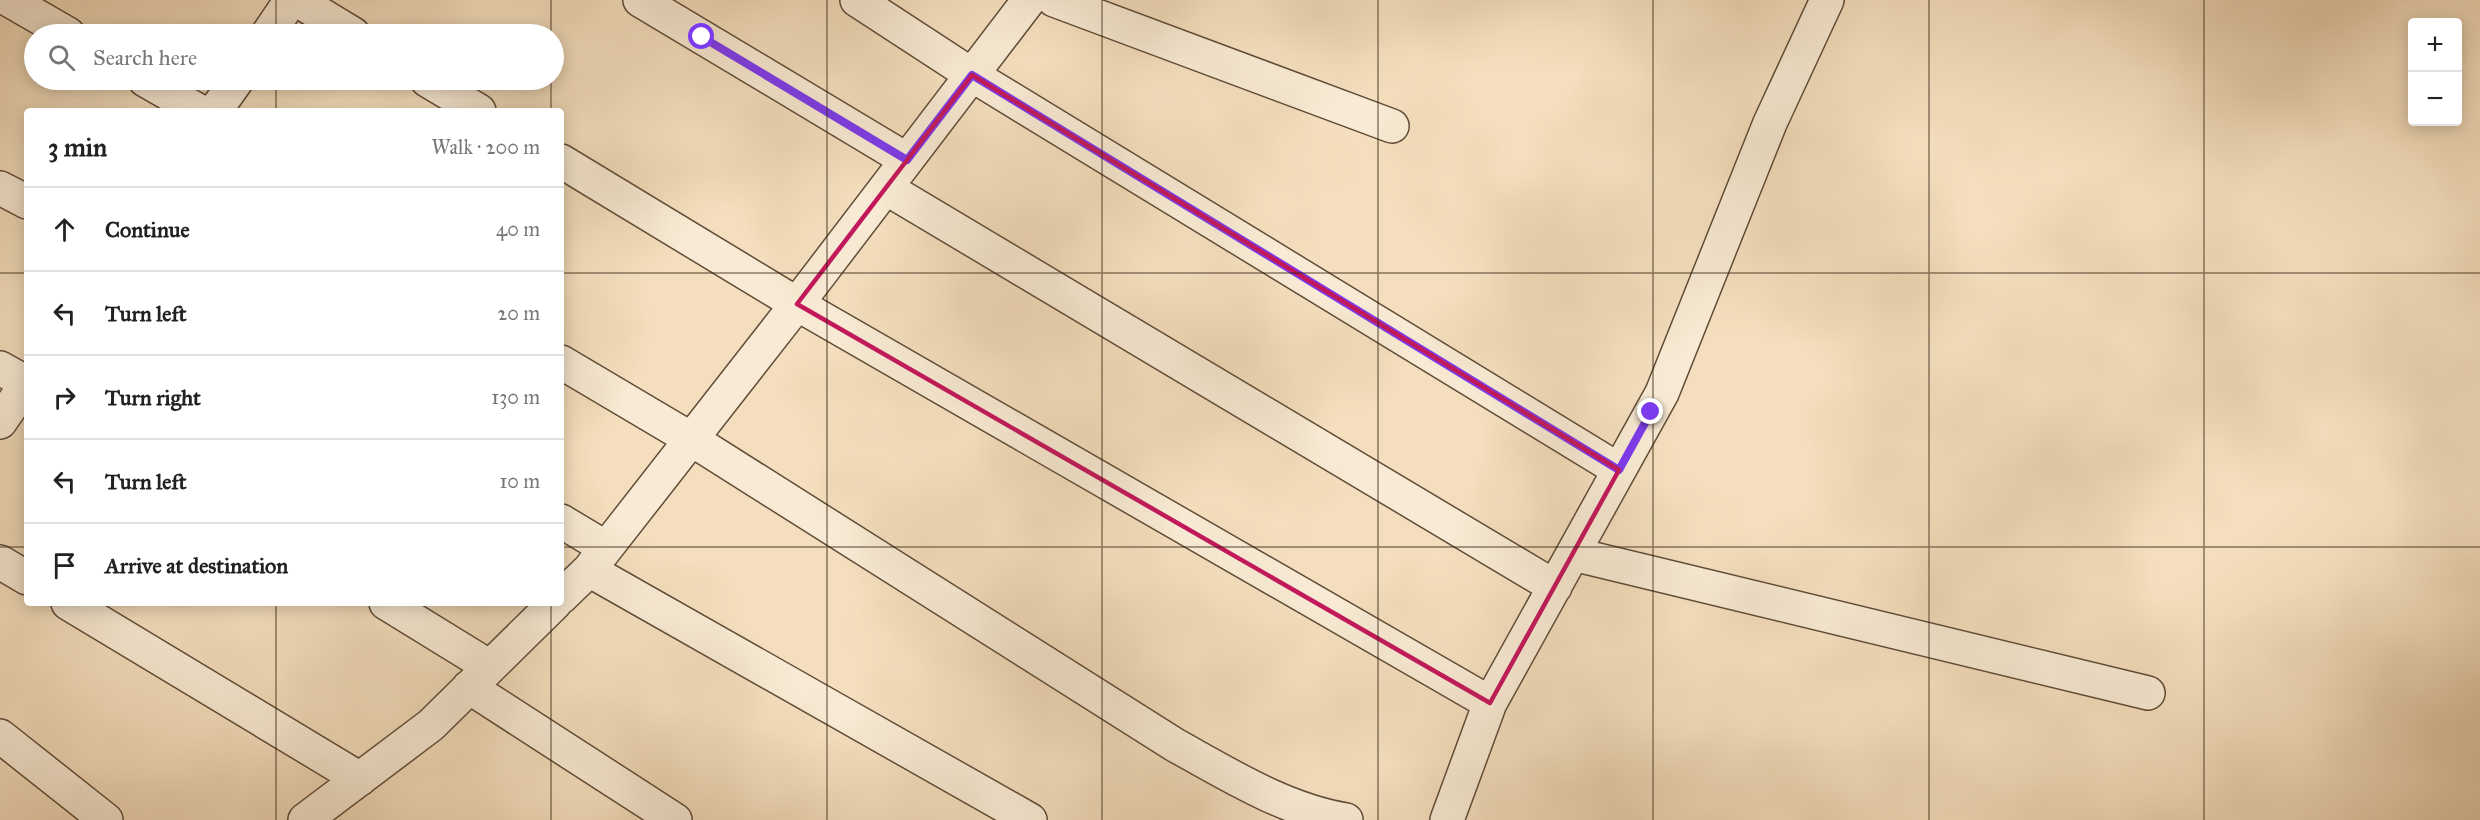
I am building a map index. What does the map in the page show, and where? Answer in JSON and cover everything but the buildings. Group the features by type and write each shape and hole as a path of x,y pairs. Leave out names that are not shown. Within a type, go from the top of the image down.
{"street":[{"path":"9,0 51,24"},
{"path":"275,24 291,0"},
{"path":"297,0 337,24"},
{"path":"640,0 907,160"},
{"path":"857,0 972,75 1619,470"},
{"path":"564,594 597,559 797,304 1029,0"},
{"path":"1054,0 1392,126"},
{"path":"1446,820 1490,703 1662,393 1770,123 1827,0"},
{"path":"162,90 194,108"},
{"path":"217,108 230,90"},
{"path":"444,90 474,108"},
{"path":"564,163 797,304 1490,703"},
{"path":"0,188 24,200"},
{"path":"886,188 1555,587"},
{"path":"564,364 691,439 1175,745 1239,781 1321,816 1346,820"},
{"path":"0,368 24,381"},
{"path":"0,422 24,387"},
{"path":"564,524 597,559 1030,820"},
{"path":"1573,554 2148,693"},
{"path":"0,562 24,576"},
{"path":"73,606 360,779"},
{"path":"390,606 479,677 675,820"},
{"path":"305,820 431,725 552,606"},
{"path":"0,736 106,820"}],"highlighted area":[{"path":"972,75 1619,470 1490,703 797,304"}],"route":[{"path":"702,37 907,160 972,75 1619,470 1651,412"}]}
